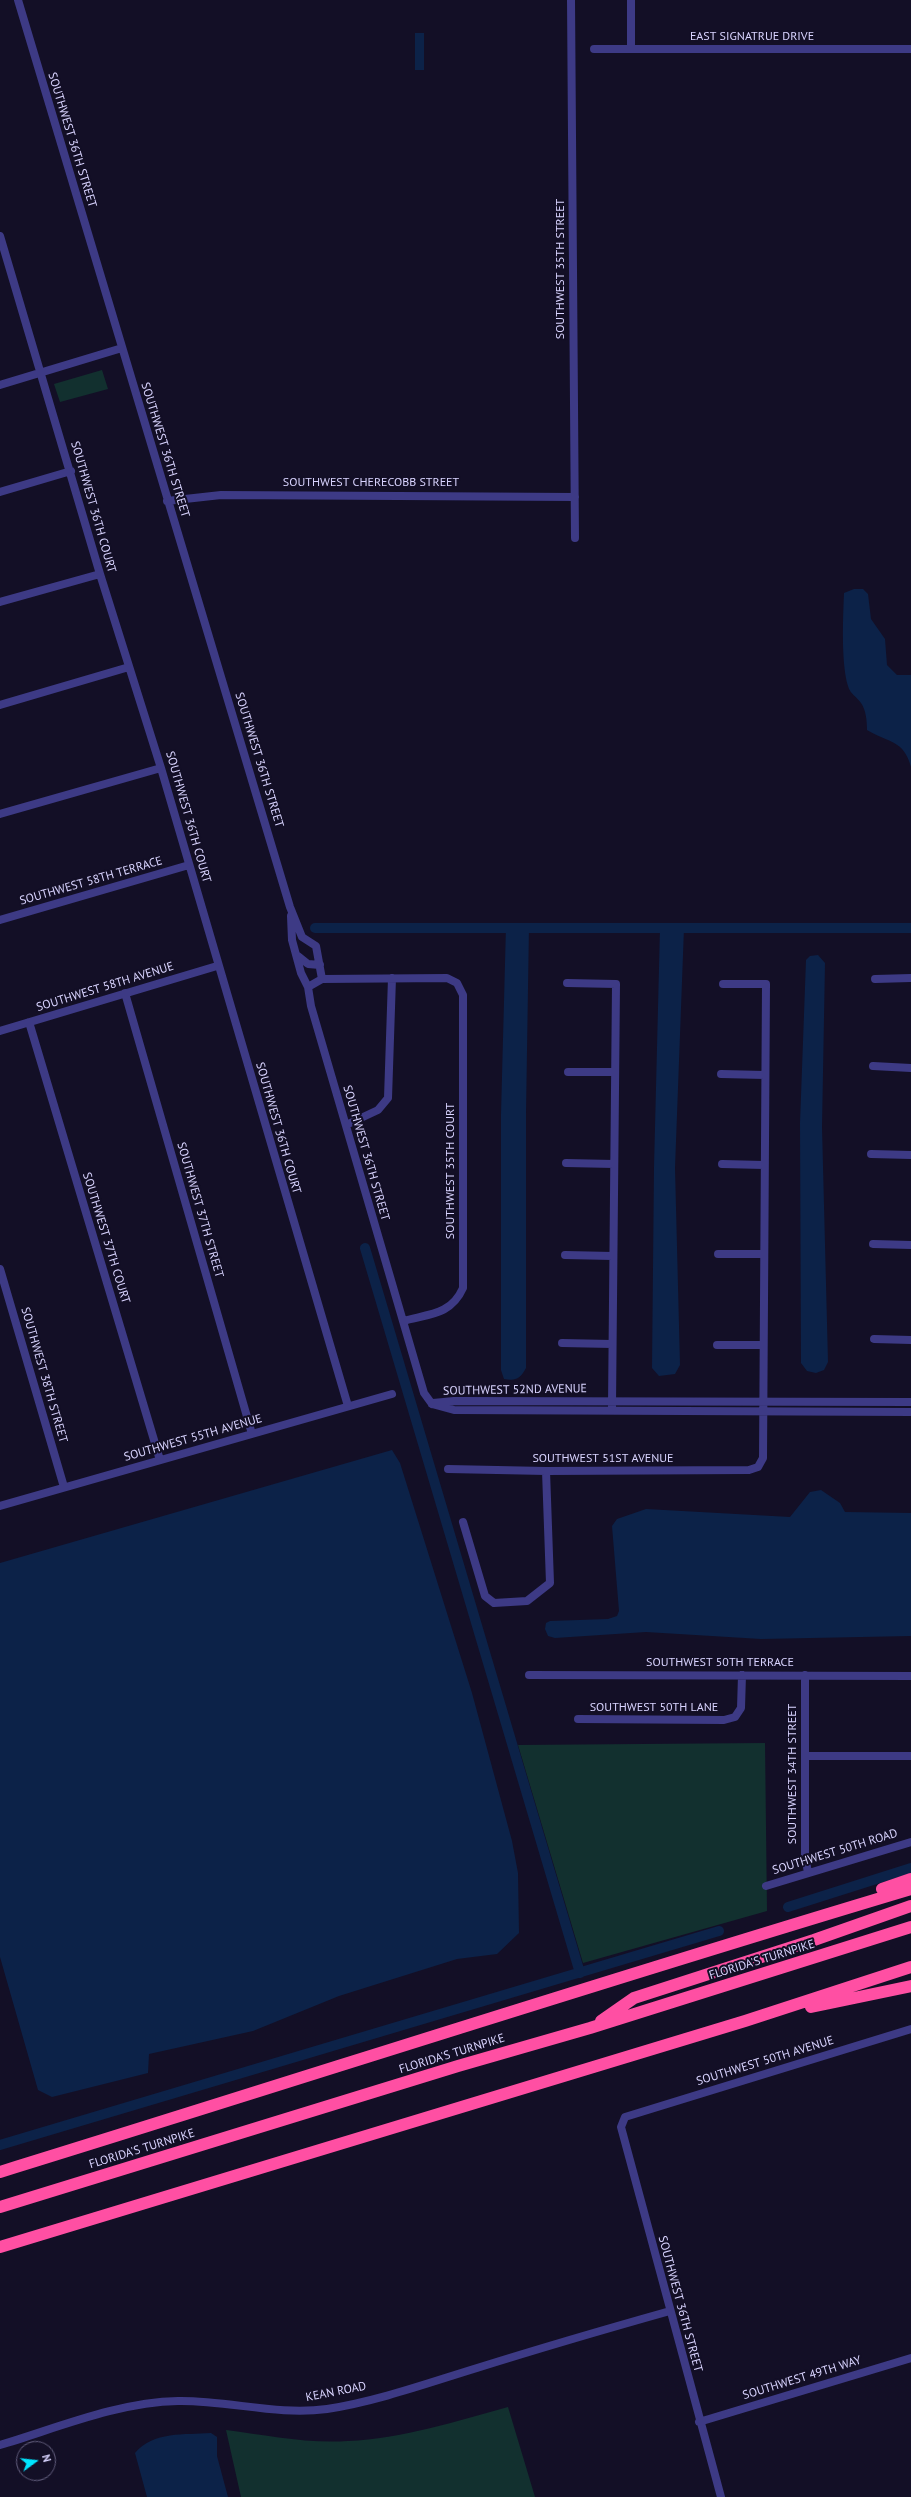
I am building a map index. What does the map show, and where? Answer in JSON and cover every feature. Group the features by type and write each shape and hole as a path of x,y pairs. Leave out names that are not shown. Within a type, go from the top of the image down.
{"highway":[{"path":"794,1922 911,1879"},
{"path":"0,2172 242,2098 794,1922 911,1889"},
{"path":"590,2028 634,1998 814,1940 911,1906"},
{"name":"FLORIDA'S TURNPIKE","path":"0,2207 458,2066 590,2028 911,1927"},
{"path":"0,2247 745,2021 911,1967"},
{"path":"745,2021 911,1986"}],"street":[{"name":"SOUTHWEST 36TH STREET","path":"18,0 290,907 302,937 316,946 322,978"},
{"name":"SOUTHWEST 35TH STREET","path":"571,0 575,538"},
{"path":"631,0 631,48"},
{"name":"EAST SIGNATRUE DRIVE","path":"594,49 911,49"},
{"name":"SOUTHWEST 36TH COURT","path":"0,236 71,471 100,574 161,768 217,966 348,1406"},
{"path":"0,385 122,348"},
{"path":"0,492 71,471"},
{"name":"SOUTHWEST CHERECOBB STREET","path":"167,501 221,495 575,496"},
{"path":"0,602 100,574"},
{"path":"0,705 129,667"},
{"path":"0,814 161,768"},
{"name":"SOUTHWEST 58TH TERRACE","path":"0,920 189,865"},
{"name":"SOUTHWEST 36TH STREET","path":"290,907 292,940 298,956 301,973 308,987 311,1006 424,1393 432,1404"},
{"path":"298,956 308,964 320,965"},
{"name":"SOUTHWEST 58TH AVENUE","path":"0,1031 217,966"},
{"path":"308,987 322,978 392,978 388,1098 378,1110 346,1125"},
{"name":"SOUTHWEST 35TH COURT","path":"392,978 447,978 457,983 463,995 463,1288 457,1301 447,1309 403,1321"},
{"path":"875,979 911,978"},
{"path":"567,983 616,984 612,1410"},
{"path":"723,984 766,984 762,1411"},
{"name":"SOUTHWEST 37TH STREET","path":"125,993 252,1434"},
{"name":"SOUTHWEST 37TH COURT","path":"29,1022 160,1460"},
{"path":"873,1066 911,1068"},
{"path":"568,1072 615,1072"},
{"path":"721,1074 765,1075"},
{"path":"871,1154 911,1154"},
{"path":"566,1163 614,1164"},
{"path":"722,1164 764,1165"},
{"path":"873,1244 911,1245"},
{"path":"718,1254 763,1254"},
{"path":"565,1255 613,1256"},
{"name":"SOUTHWEST 38TH STREET","path":"0,1269 64,1487"},
{"path":"874,1339 911,1340"},
{"path":"562,1343 612,1344"},
{"path":"716,1345 763,1345"},
{"name":"SOUTHWEST 55TH AVENUE","path":"0,1506 392,1394"},
{"name":"SOUTHWEST 52ND AVENUE","path":"432,1404 454,1401 911,1402"},
{"name":"SOUTHWEST 52ND AVENUE","path":"432,1404 454,1410 911,1412"},
{"name":"SOUTHWEST 51ST AVENUE","path":"448,1469 546,1471 750,1470 758,1467 763,1458 762,1411"},
{"path":"464,1522 485,1596 494,1603 527,1601 550,1583 546,1471"},
{"name":"SOUTHWEST 50TH TERRACE","path":"529,1675 911,1676"},
{"name":"SOUTHWEST 50TH LANE","path":"578,1719 724,1720 735,1717 741,1708 742,1675"},
{"name":"SOUTHWEST 34TH STREET","path":"805,1675 805,1855 808,1873"},
{"path":"805,1756 911,1756"},
{"name":"SOUTHWEST 50TH ROAD","path":"766,1886 911,1842"},
{"name":"SOUTHWEST 50TH AVENUE","path":"625,2117 911,2029"},
{"name":"SOUTHWEST 36TH STREET","path":"625,2117 621,2128 699,2422 721,2497"},
{"name":"KEAN ROAD","path":"0,2445 115,2410 147,2404 179,2401 294,2412 327,2409 404,2390 670,2311"},
{"name":"SOUTHWEST 49TH WAY","path":"699,2422 911,2358"}],"green space":[{"path":"102,370 108,389 60,402 54,384"},
{"path":"765,1743 767,1911 583,1963 518,1745"},
{"path":"508,2407 535,2497 241,2497 226,2430 318,2441 333,2442 368,2440 409,2433"}],"water":[{"path":"415,33 424,33 424,70 415,70"},
{"path":"854,589 863,589 868,594 871,619 885,639 887,665 897,675 911,675 911,767 908,758 900,747 895,743 867,730 863,706 850,691 848,686 843,653 844,593"},
{"path":"506,926 529,926 526,1113 526,1368 520,1377 512,1380 504,1379 501,1370 501,1114"},
{"path":"660,928 684,928 675,1168 680,1365 675,1374 659,1376 652,1368 654,1167"},
{"path":"818,955 825,963 822,1127 828,1362 824,1370 816,1373 807,1371 801,1363 800,1123 806,960 810,956"},
{"path":"392,1450 400,1463 472,1693 512,1841 518,1873 519,1933 497,1954 457,1959 339,1996 253,2031 149,2054 148,2073 52,2097 38,2090 0,1957 0,1563"},
{"path":"821,1490 840,1503 845,1512 911,1513 911,1636 761,1639 646,1632 555,1638 548,1636 545,1629 546,1623 550,1621 608,1619 617,1616 619,1611 612,1526 617,1519 646,1509 790,1517 810,1492"},
{"path":"211,2433 217,2437 217,2456 228,2497 147,2497 135,2453 142,2446 160,2438 180,2434"}],"waterway":[{"path":"315,928 911,928"},
{"path":"365,1248 580,1973"},
{"path":"788,1907 911,1868"},
{"path":"0,2145 719,1931"}]}
